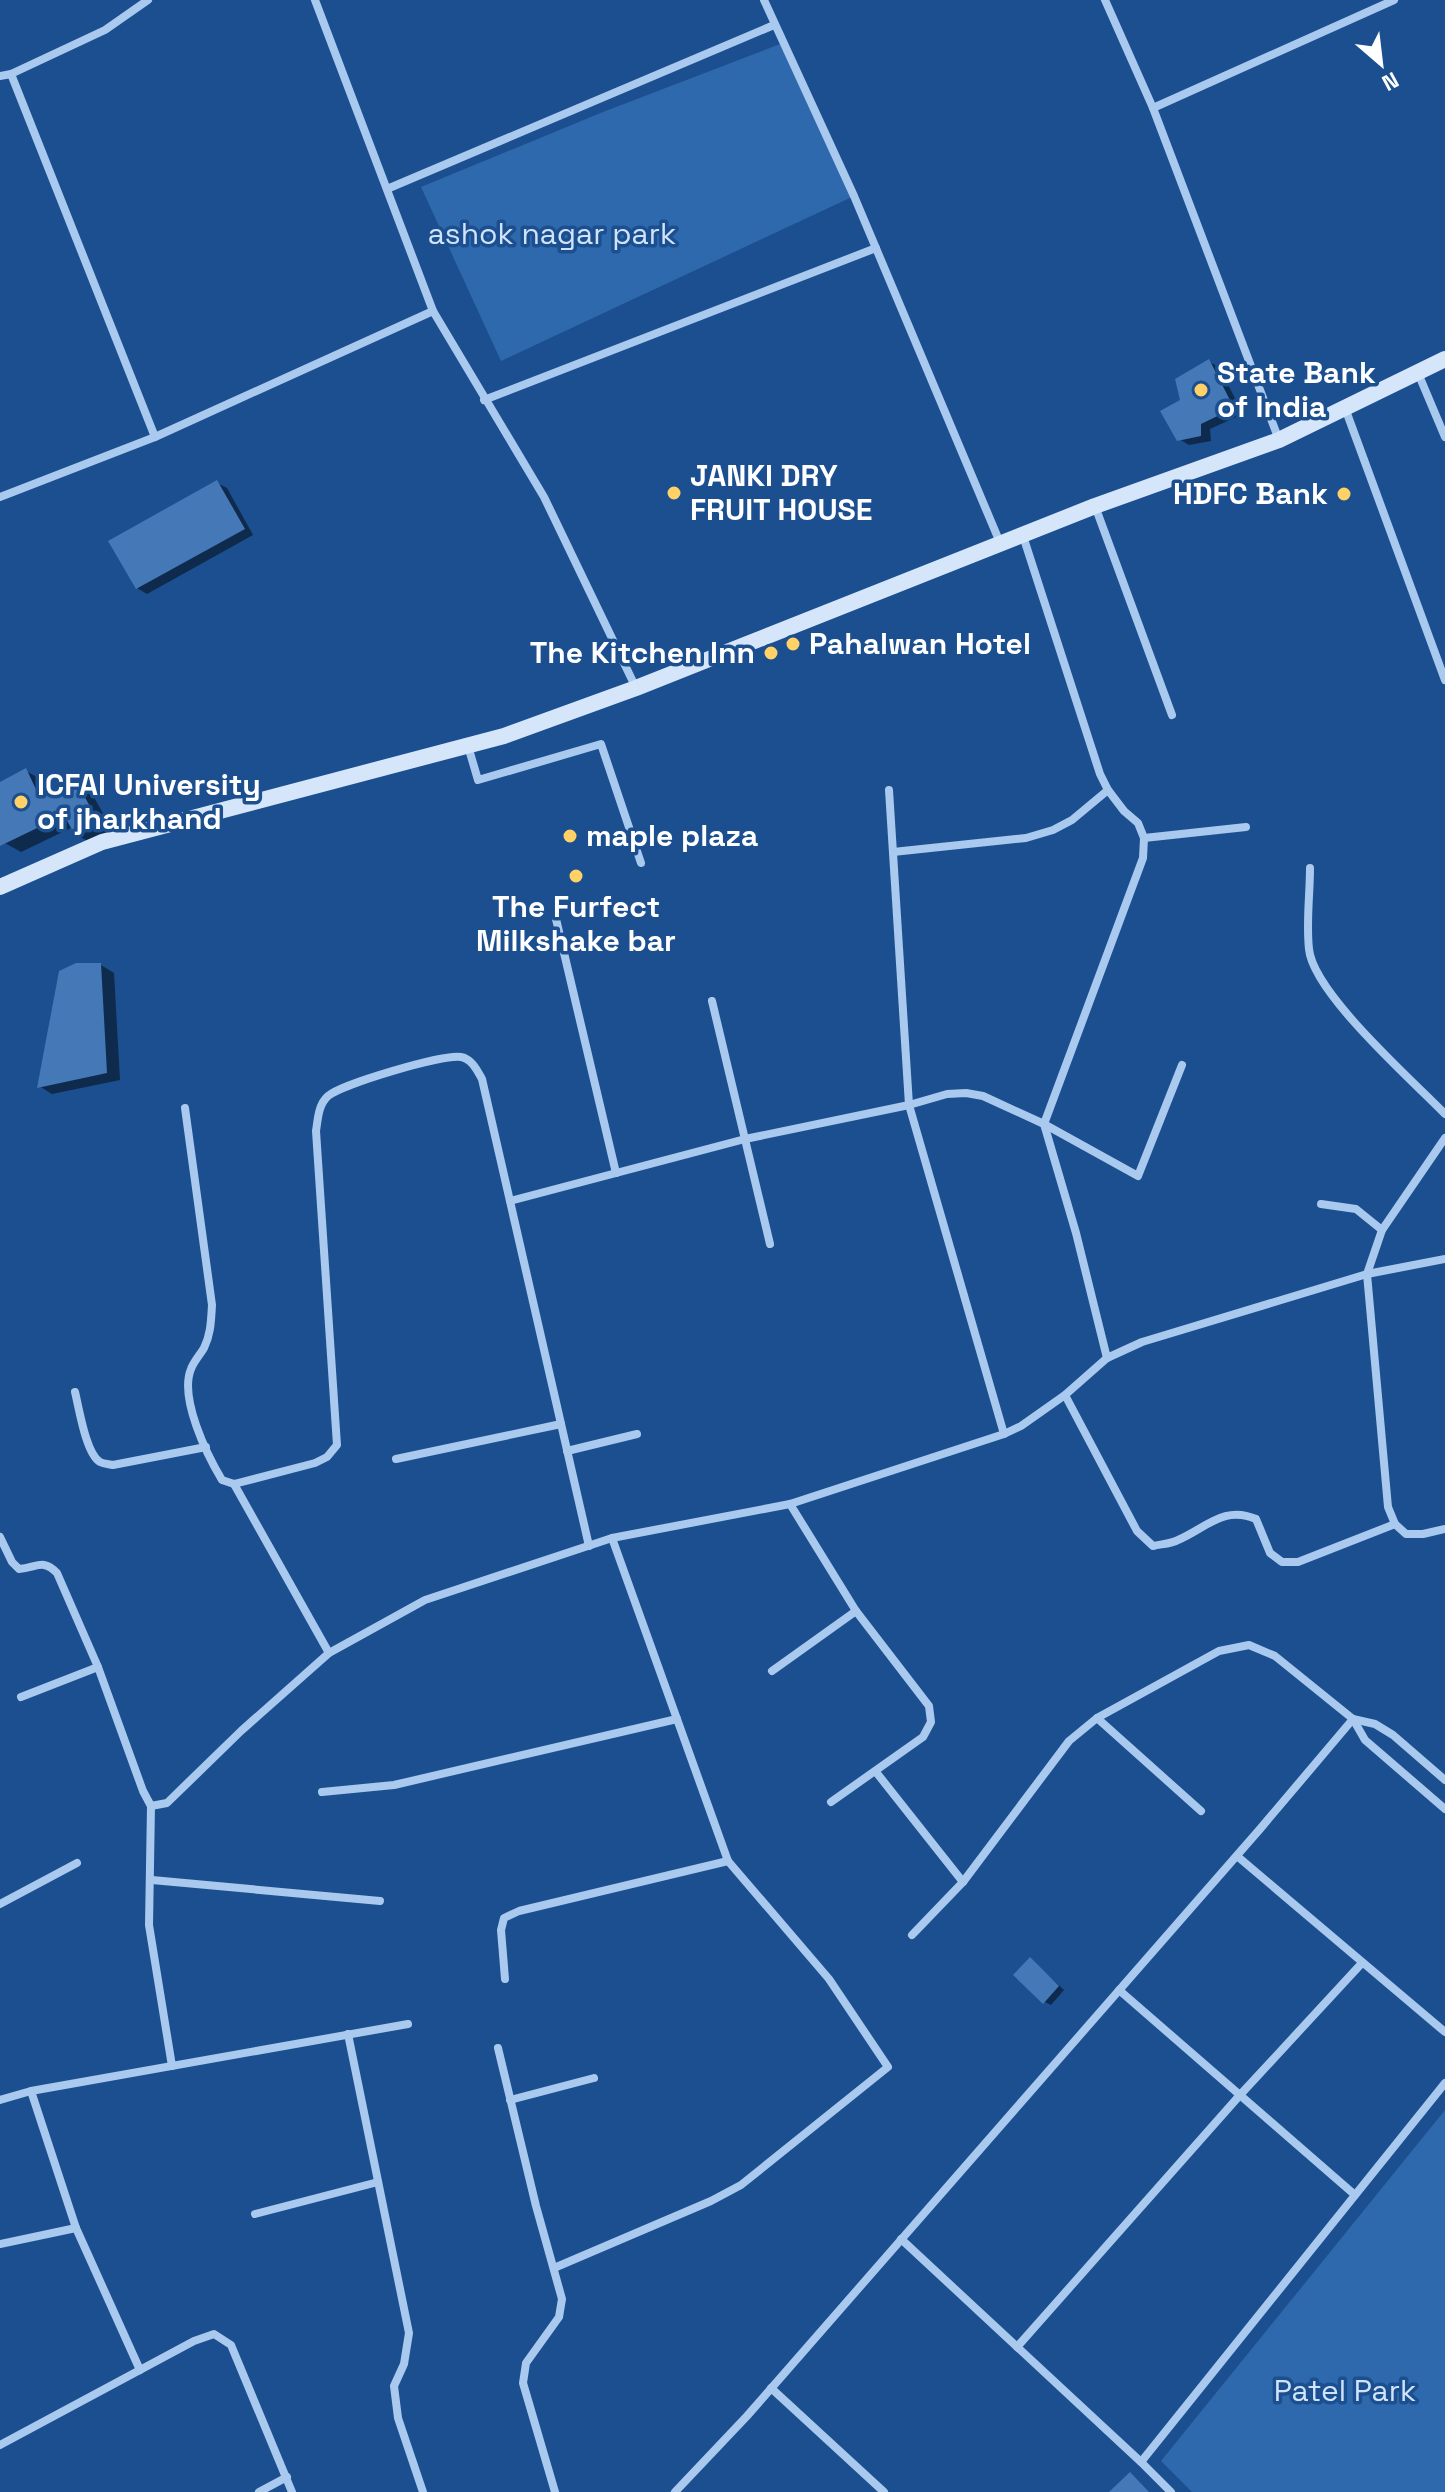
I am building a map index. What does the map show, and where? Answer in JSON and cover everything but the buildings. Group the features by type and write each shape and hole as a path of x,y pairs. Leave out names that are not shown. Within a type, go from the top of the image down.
{"street":[{"path":"0,76 11,74 105,30 148,0"},
{"path":"315,0 433,311 544,497 636,688"},
{"path":"764,0 876,248 1001,545"},
{"path":"1105,0 1153,108 1279,440"},
{"path":"1153,108 1394,0"},
{"path":"387,189 774,25"},
{"path":"11,74 155,437"},
{"path":"484,400 876,248"},
{"path":"0,497 155,437 433,311"},
{"path":"0,887 102,842 504,736 636,688 1095,506 1279,440 1445,359"},
{"path":"1418,373 1445,437"},
{"path":"1345,408 1445,680"},
{"path":"1095,506 1172,715"},
{"path":"1023,536 1100,774 1124,811 1138,823 1144,838 1143,858 1044,1124 1076,1233 1107,1358"},
{"path":"468,746 478,780 601,744 641,863"},
{"path":"889,790 909,1105 1004,1434"},
{"path":"893,852 1026,838 1072,820 1108,790"},
{"path":"1144,838 1246,827"},
{"path":"1310,868 1309,950 1316,972 1333,999 1445,1114"},
{"path":"556,919 616,1173"},
{"path":"712,1001 770,1244"},
{"path":"185,1108 212,1305 211,1331 190,1369 187,1387 192,1411 206,1447 222,1480 234,1484 315,1463 327,1457 337,1445 316,1131 319,1111 326,1097 344,1086 444,1058 463,1057 475,1065 482,1079 589,1546"},
{"path":"510,1201 745,1139 909,1105 947,1094 966,1093 983,1096 1044,1124 1138,1176 1182,1065"},
{"path":"1445,1138 1382,1230 1367,1274 1388,1507 1395,1524 1406,1534 1445,1529"},
{"path":"1321,1204 1356,1209 1382,1230"},
{"path":"151,1806 167,1803 181,1791 241,1731 329,1653 425,1600 612,1538 790,1504 1004,1434 1021,1426 1065,1395 1107,1358 1142,1342 1367,1274 1445,1259"},
{"path":"75,1392 89,1447 102,1463 113,1465 206,1447"},
{"path":"1065,1395 1137,1531 1153,1546 1176,1542 1221,1517 1242,1513 1256,1519 1270,1553 1282,1562 1298,1562 1395,1524"},
{"path":"396,1459 561,1424"},
{"path":"567,1451 637,1434"},
{"path":"234,1484 329,1653"},
{"path":"790,1504 856,1611 929,1706 931,1722 923,1737 831,1802"},
{"path":"0,1537 12,1562 19,1569 39,1564 49,1566 57,1573 98,1667 151,1806 149,1925 172,2066"},
{"path":"554,2268 711,2201 741,2185 888,2067 829,1979 728,1861 612,1538"},
{"path":"772,1671 856,1611"},
{"path":"912,1935 963,1882 1069,1741 1097,1718 1219,1651 1249,1645 1275,1656 1353,1719 1365,1740 1445,1809"},
{"path":"21,1697 98,1667"},
{"path":"1097,1718 1201,1811"},
{"path":"322,1792 394,1785 677,1719"},
{"path":"1353,1719 1375,1724 1393,1735 1445,1780"},
{"path":"675,2492 771,2388 1237,1856 1353,1719"},
{"path":"876,1772 963,1882"},
{"path":"1237,1856 1445,2032"},
{"path":"505,1979 501,1930 504,1918 519,1911 728,1861"},
{"path":"0,1904 77,1863"},
{"path":"152,1880 380,1901"},
{"path":"1017,2347 1240,2095 1362,1963"},
{"path":"1119,1990 1355,2195"},
{"path":"0,2100 31,2091 408,2024"},
{"path":"348,2034 409,2333 404,2364 394,2386 398,2418 423,2492"},
{"path":"498,2048 562,2299 559,2317 526,2363 523,2383 555,2492"},
{"path":"510,2100 594,2078"},
{"path":"1141,2462 1445,2083"},
{"path":"31,2091 76,2228 140,2370"},
{"path":"255,2214 378,2182"},
{"path":"0,2244 76,2228"},
{"path":"901,2239 1171,2492"},
{"path":"0,2445 194,2341 214,2334 231,2345 292,2492"},
{"path":"771,2388 884,2492"},
{"path":"259,2492 287,2477"}],"green space":[{"name":"ashok nagar park","path":"780,44 854,196 501,361 421,187"},
{"name":"Patel Park","path":"1445,2110 1445,2492 1192,2492 1161,2461"}],"place":[{"name":"State Bank of India","path":"1201,390"},
{"name":"JANKI DRY FRUIT HOUSE","path":"674,493"},
{"name":"HDFC Bank","path":"1344,494"},
{"name":"Pahalwan Hotel","path":"793,644"},
{"name":"The Kitchen Inn","path":"771,653"},
{"name":"ICFAI University of jharkhand","path":"21,802"},
{"name":"maple plaza","path":"570,836"},
{"name":"The Furfect Milkshake bar","path":"576,876"}]}
